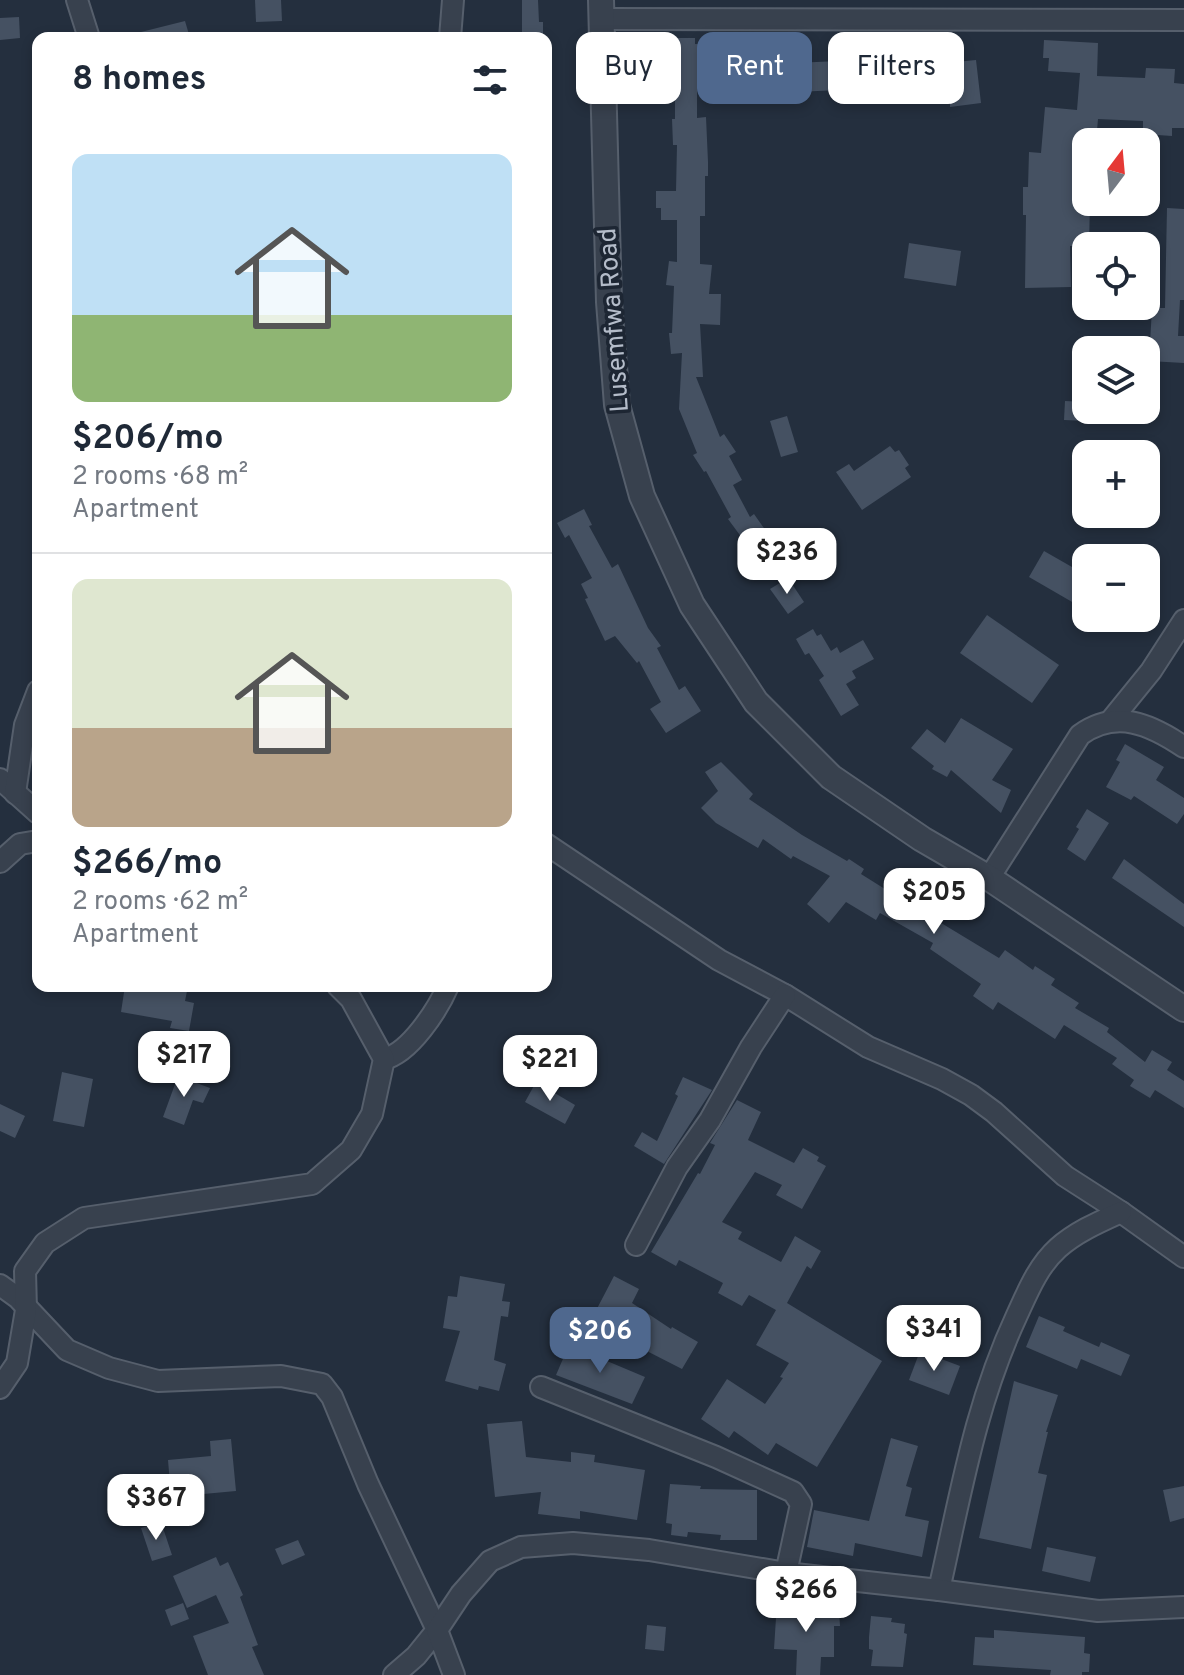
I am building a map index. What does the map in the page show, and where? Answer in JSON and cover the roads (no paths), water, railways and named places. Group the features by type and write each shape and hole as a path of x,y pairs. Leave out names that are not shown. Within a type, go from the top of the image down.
{"street":[{"path":"77,0 87,32"},
{"path":"450,32 453,0"},
{"path":"601,9 1184,20"},
{"name":"Lusemfwa Road","path":"601,9 609,302 617,405 642,496 692,605 756,702 831,777 1184,1009"},
{"path":"1112,719 1151,671 1184,620"},
{"path":"32,707 7,786 32,808"},
{"path":"989,878 1080,735 1095,724 1112,719 1135,723 1167,736 1184,747"},
{"path":"0,862 20,844 32,842"},
{"path":"552,848 719,960 785,995 868,1047 971,1095 1065,1176 1184,1257"},
{"path":"0,1388 17,1363 26,1310 25,1271 45,1243 84,1218 312,1184 351,1150 372,1114 384,1059 351,999 344,992"},
{"path":"384,1059 391,1057 419,1032 439,1007 445,992"},
{"path":"636,1245 677,1167 710,1120 751,1047 785,995"},
{"path":"939,1590 975,1426 995,1361 1025,1296 1036,1274 1058,1248 1080,1231 1121,1212"},
{"path":"0,1285 18,1298 26,1310 67,1350 109,1368 158,1381 281,1376 322,1384 332,1397 368,1484 437,1630 454,1675"},
{"path":"541,1387 716,1457 793,1492 801,1504 786,1573"},
{"path":"394,1675 416,1656 461,1594 490,1561 521,1547 573,1543 649,1550 786,1573 1098,1611 1184,1607"}]}
